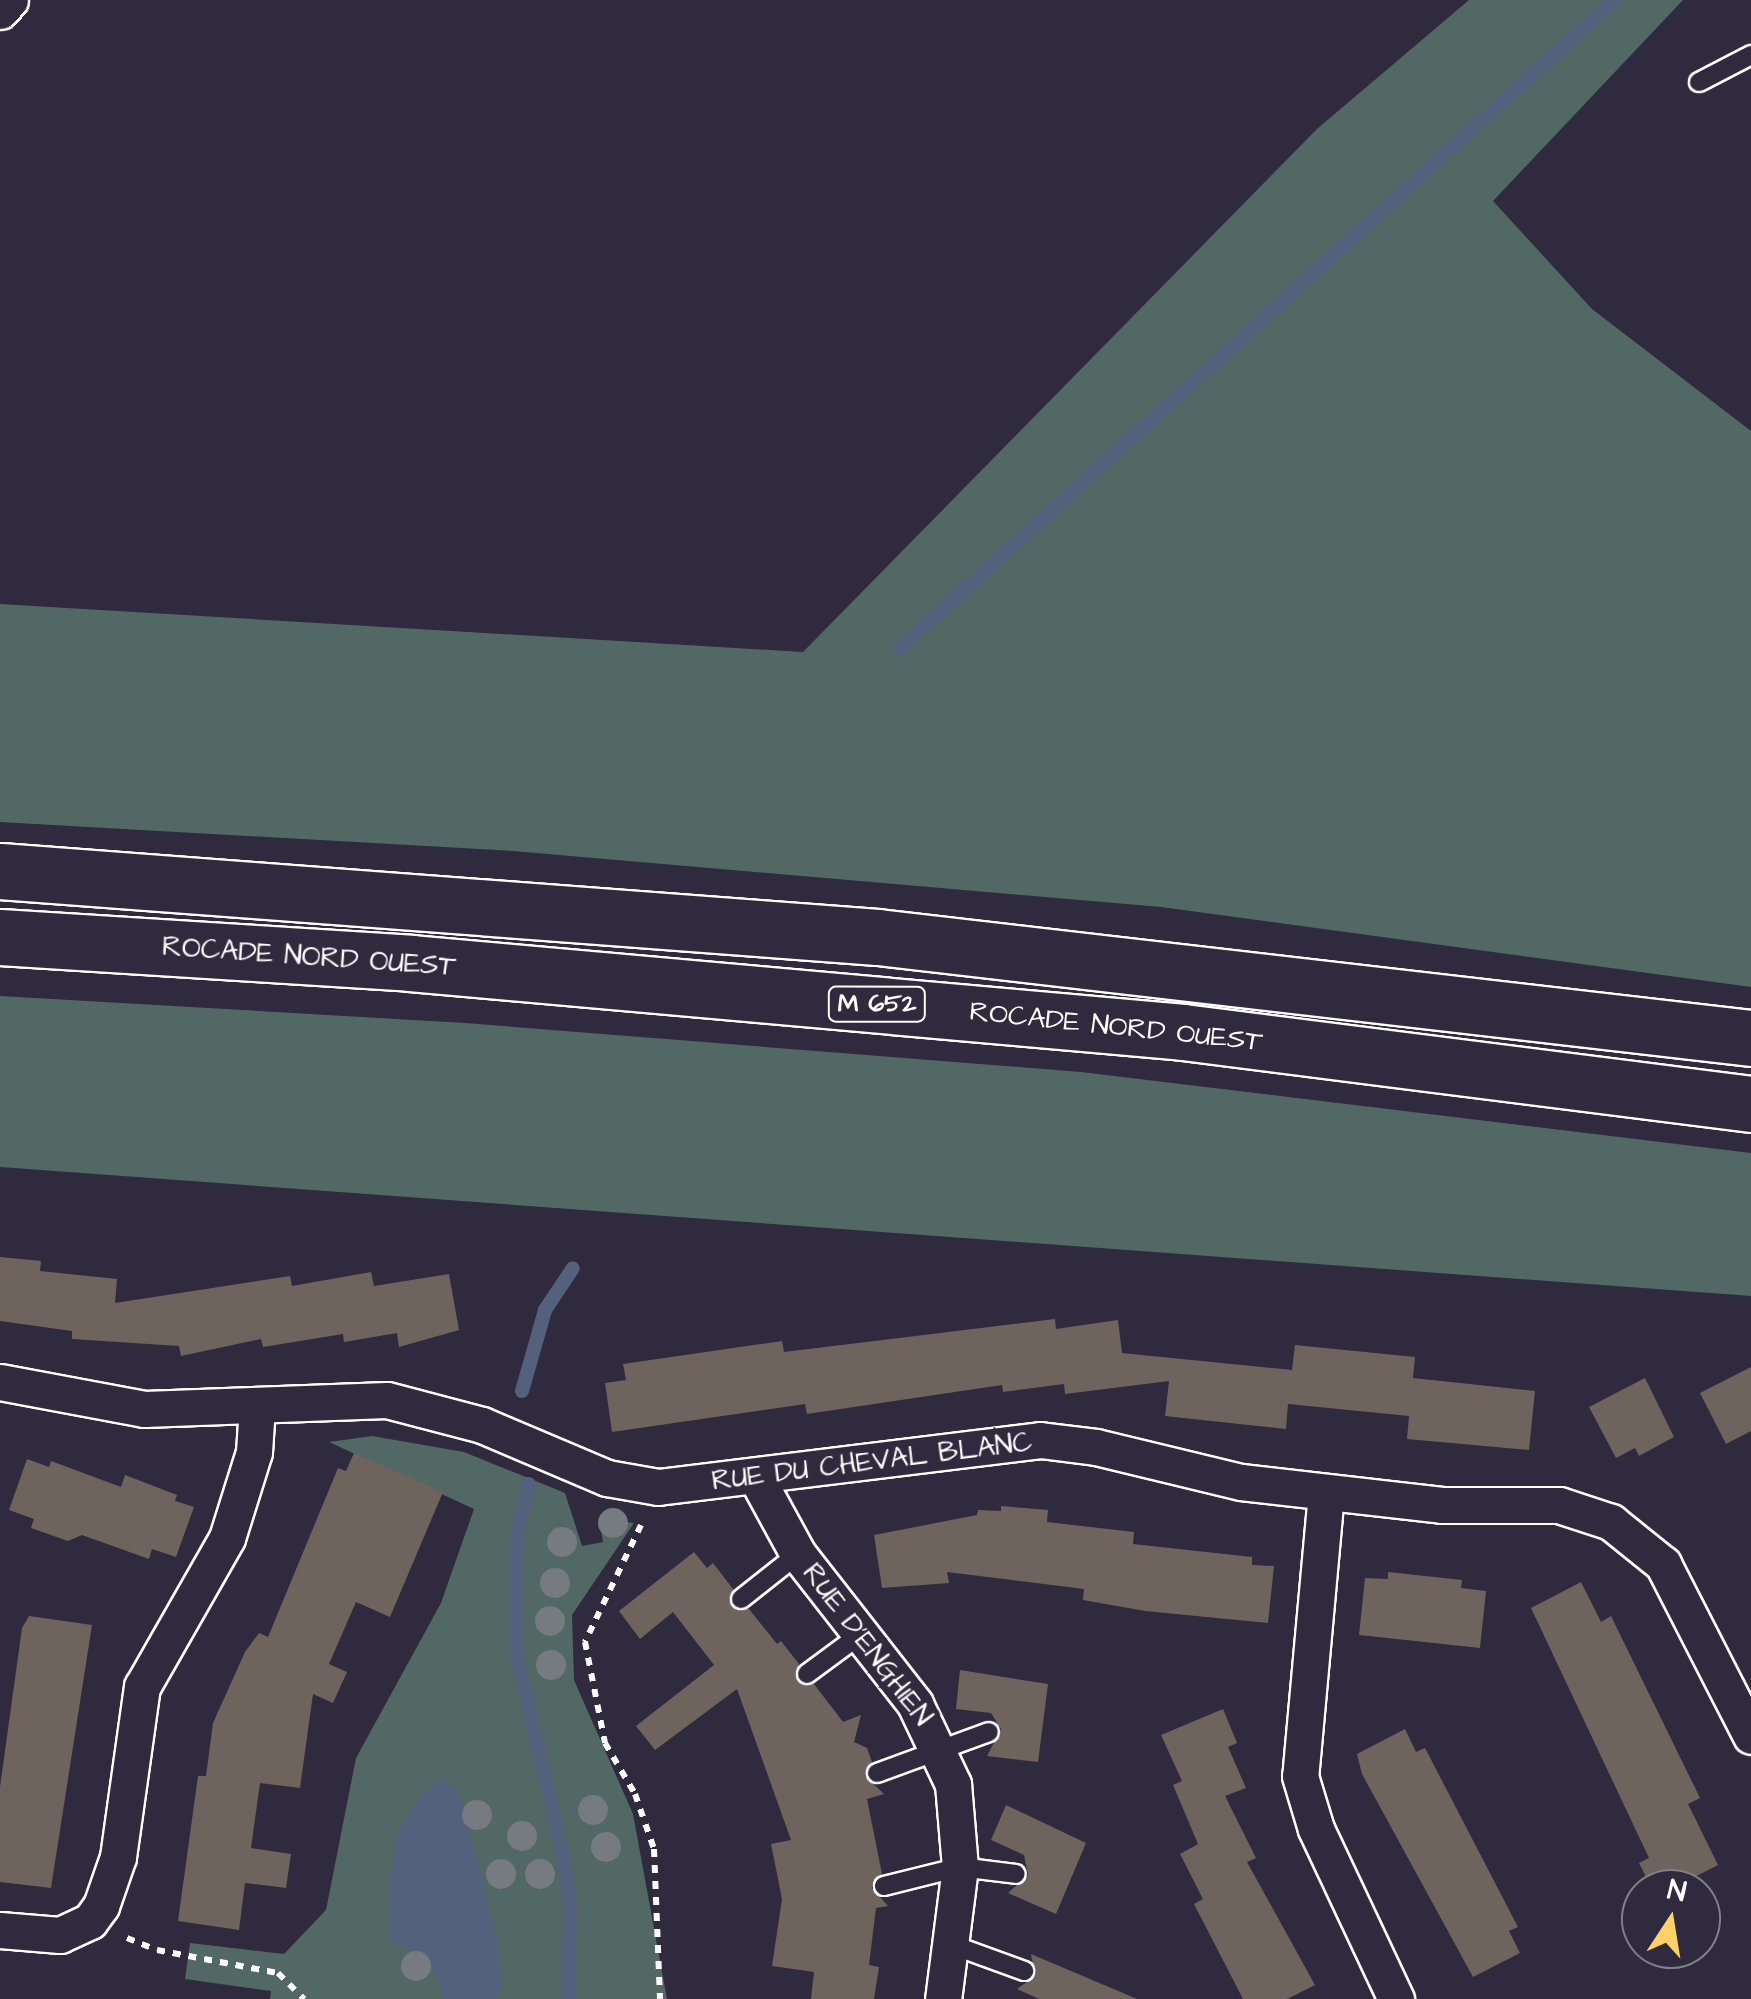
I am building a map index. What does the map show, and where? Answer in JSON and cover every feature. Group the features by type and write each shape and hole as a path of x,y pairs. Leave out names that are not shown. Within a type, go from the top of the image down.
{"highway":[{"path":"0,871 897,939 1751,1038"},
{"name":"ROCADE NORD OUEST","path":"0,937 410,963 1164,1030 1751,1104"}],"street":[{"path":"0,11 10,0"},
{"name":"RUE DU CHEVAL BLANC","path":"0,1382 144,1409 358,1398 419,1406 588,1472 658,1487 1040,1440 1096,1446 1220,1479 1326,1493 1466,1506 1536,1503 1610,1522 1663,1564 1751,1736"},
{"path":"0,1930 60,1935 90,1921 118,1857 142,1688 227,1538 251,1466 257,1406"},
{"name":"RUE D'ENGHIEN","path":"756,1476 798,1554 915,1704 943,1754 958,1810 960,1866 943,1999"},
{"path":"1326,1493 1300,1776 1316,1829 1396,1999"}],"lane":[{"path":"1699,82 1751,56"},
{"path":"741,1599 798,1554"},
{"path":"807,1674 860,1634"},
{"path":"876,1773 943,1754 989,1732"},
{"path":"884,1886 960,1866 1016,1874"},
{"path":"950,1944 1024,1971"}],"path":[{"path":"658,1487 585,1642 606,1743 636,1794 654,1848 660,1999"},
{"path":"90,1921 156,1950 278,1972 304,1999"}],"green space":[{"path":"1469,0 1683,0 1493,201 1592,309 1751,431 1751,987 1161,907 513,851 0,822 0,604 803,652 1317,129"},
{"path":"0,996 465,1023 1081,1072 1751,1153 1751,1296 0,1167"},
{"path":"372,1436 464,1452 565,1493 582,1546 603,1542 599,1519 634,1523 572,1615 574,1680 633,1814 667,1999 270,1999 271,1991 185,1979 190,1943 284,1954 326,1910 356,1758 441,1603 474,1509 329,1442"}],"water":[{"path":"440,1780 458,1791 478,1862 498,1945 502,1986 495,1999 444,1999 430,1960 390,1941 388,1881 398,1832 421,1794"}],"building":[{"path":"0,1257 41,1261 40,1271 117,1279 115,1303 290,1276 292,1286 371,1272 374,1286 449,1274 459,1330 399,1347 397,1333 344,1342 343,1334 263,1347 261,1339 181,1356 179,1346 72,1339 72,1331 0,1321"},
{"path":"1055,1319 1056,1329 1118,1320 1122,1353 1292,1370 1295,1345 1415,1357 1413,1378 1535,1391 1529,1450 1407,1439 1409,1416 1288,1404 1286,1429 1165,1416 1169,1381 1065,1394 1064,1384 1003,1392 1002,1385 807,1414 805,1404 612,1432 605,1383 626,1380 623,1364 782,1341 784,1352"},
{"path":"1751,1367 1751,1431 1726,1444 1700,1393"},
{"path":"1645,1378 1674,1437 1639,1456 1635,1448 1616,1458 1589,1407"},
{"path":"354,1453 443,1492 390,1617 356,1602 329,1664 347,1672 333,1703 313,1694 300,1788 260,1783 251,1848 291,1854 286,1888 245,1883 239,1930 178,1921 198,1776 206,1776 213,1723 245,1652 259,1633 268,1637 338,1468 346,1471"},
{"path":"27,1459 49,1467 51,1461 121,1487 125,1475 177,1495 175,1501 194,1507 176,1557 152,1549 149,1559 82,1535 68,1541 31,1528 34,1519 9,1510"},
{"path":"1001,1506 1048,1510 1047,1522 1134,1532 1133,1544 1252,1557 1252,1565 1274,1566 1268,1623 1145,1611 1083,1600 1084,1589 947,1572 949,1583 882,1588 874,1535 977,1515 978,1510 1001,1511"},
{"path":"694,1552 707,1568 713,1563 733,1589 732,1607 749,1609 777,1644 781,1641 799,1664 798,1682 814,1684 843,1722 861,1715 854,1742 867,1748 872,1762 865,1776 884,1794 867,1799 882,1874 872,1888 888,1906 876,1908 869,1965 879,1967 874,1999 811,1999 814,1972 772,1966 782,1899 771,1844 791,1840 737,1689 655,1750 636,1726 714,1665 673,1612 640,1639 619,1611"},
{"path":"1388,1572 1462,1580 1461,1588 1486,1591 1480,1648 1359,1635 1365,1578 1388,1579"},
{"path":"1581,1582 1601,1622 1611,1616 1700,1798 1688,1804 1718,1865 1710,1869 1642,1869 1639,1863 1649,1858 1531,1608"},
{"path":"29,1616 92,1625 51,1888 0,1882 0,1787 22,1628"},
{"path":"960,1670 1048,1684 1038,1762 987,1756 1001,1729 991,1713 956,1709"},
{"path":"1223,1709 1237,1743 1228,1747 1246,1788 1225,1796 1256,1858 1247,1862 1315,1985 1287,1999 1243,1999 1194,1904 1203,1899 1180,1854 1198,1844 1173,1785 1182,1781 1161,1735"},
{"path":"1405,1729 1416,1752 1425,1748 1518,1927 1509,1931 1520,1953 1473,1977 1362,1774 1357,1754"},
{"path":"1006,1805 1086,1843 1056,1914 1008,1893 1028,1875 1024,1855 991,1840"},
{"path":"1031,1954 1137,1999 1039,1999 1017,1989 1035,1976"}],"waterway":[{"path":"899,649 1614,0"},
{"path":"522,1391 545,1310 573,1268"},
{"path":"529,1484 516,1538 516,1653 564,1860 570,1905 568,1999"}]}
